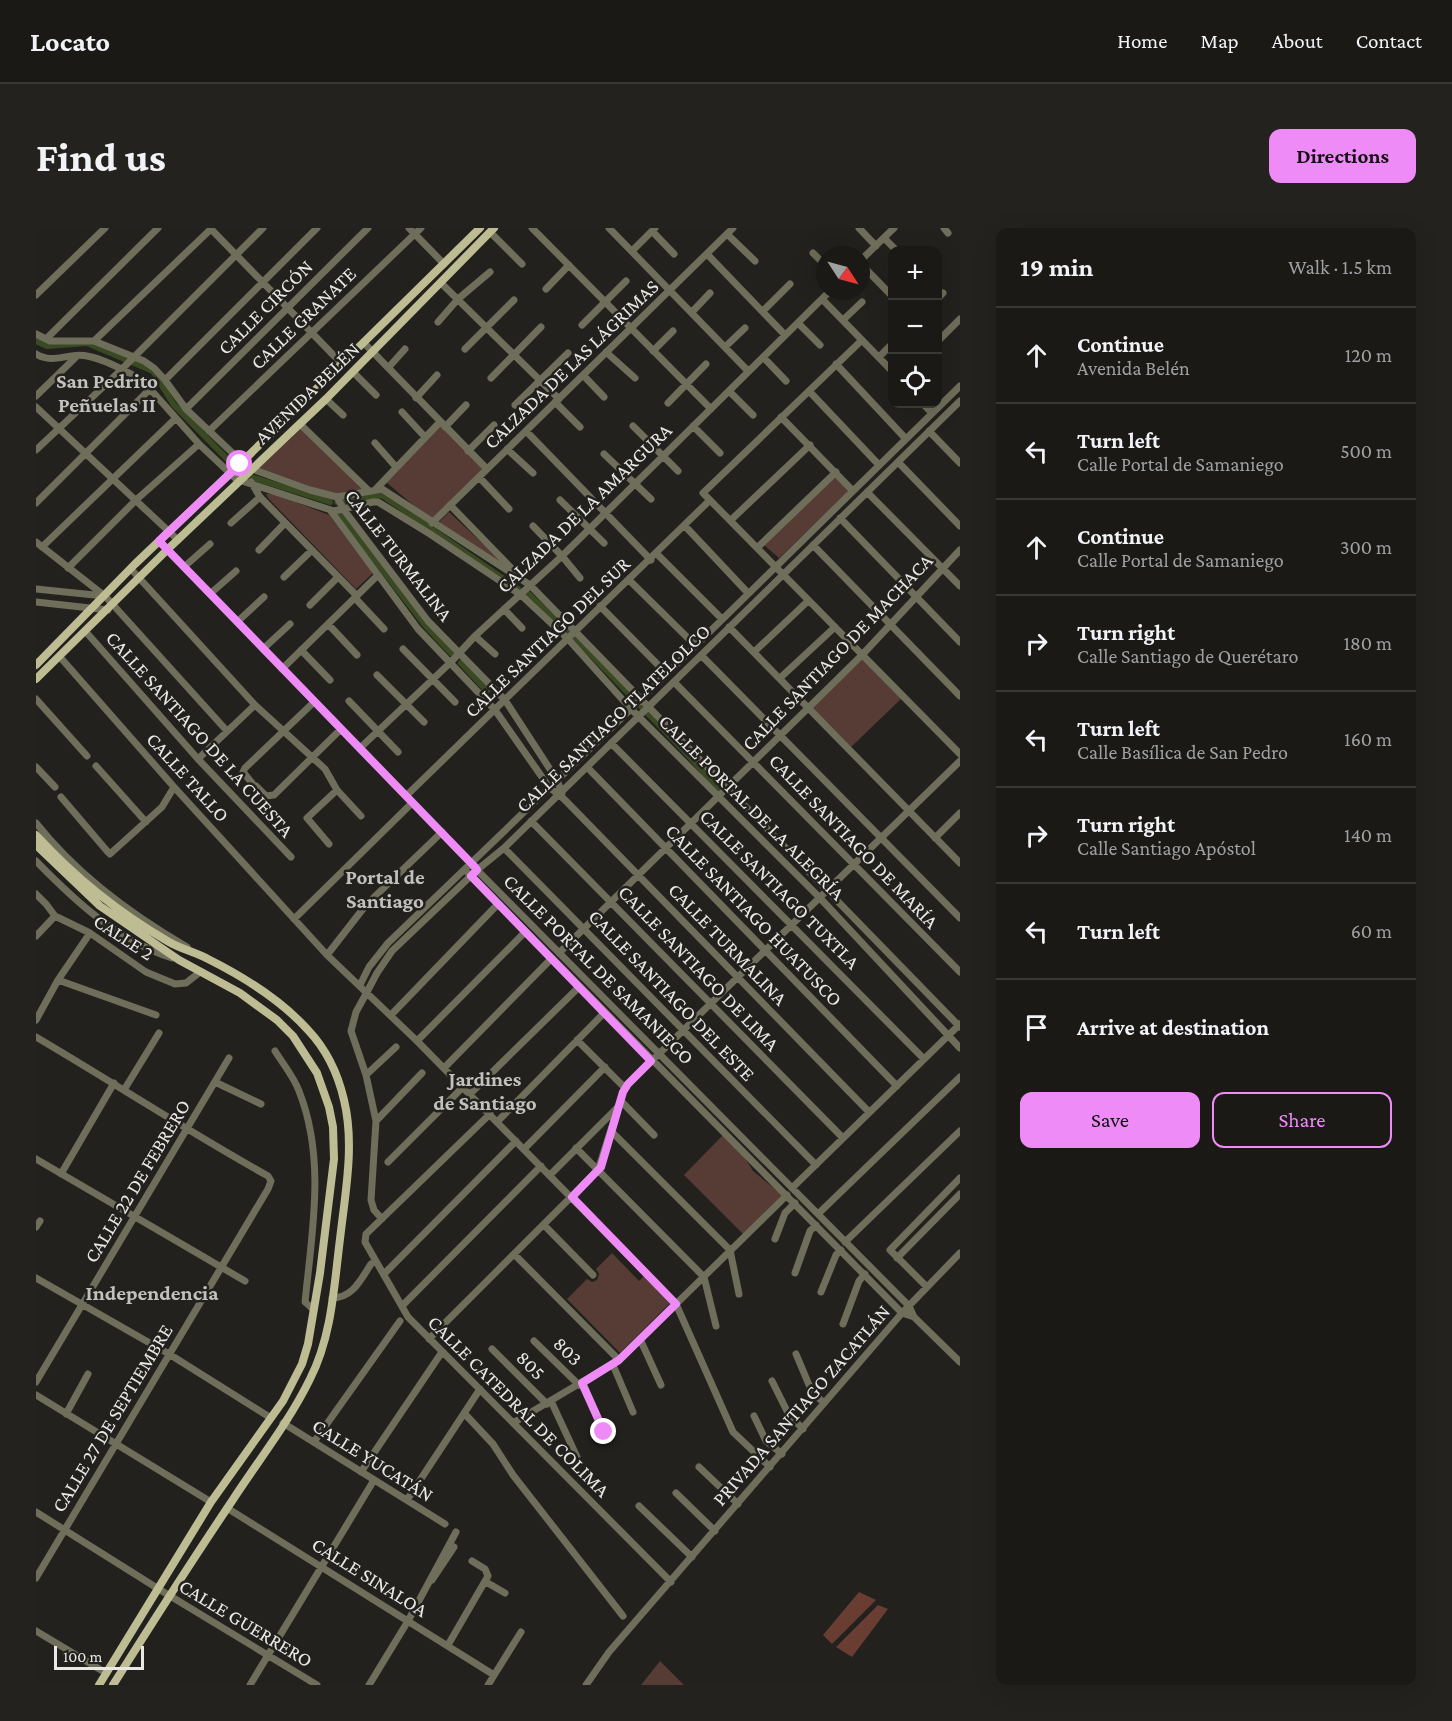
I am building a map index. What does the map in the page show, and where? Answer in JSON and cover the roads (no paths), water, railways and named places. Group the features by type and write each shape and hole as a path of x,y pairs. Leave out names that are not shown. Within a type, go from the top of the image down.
{"main road":[{"name":"AVENIDA BELÉN","path":"36,664 480,228"},
{"name":"AVENIDA BELÉN","path":"36,679 139,577 326,399 492,230"},
{"path":"36,835 82,880 108,901 170,942 246,980 291,1013 319,1044 333,1068 344,1102 349,1154 332,1298 326,1334 311,1377 169,1596 118,1683"},
{"path":"36,845 100,906 179,960 240,993 277,1020 302,1049 317,1073 324,1089 333,1127 334,1159 314,1310 302,1364 270,1418 211,1502 99,1685"}],"street":[{"path":"36,295 105,228"},
{"path":"46,339 158,228"},
{"path":"36,450 127,364 264,228"},
{"path":"165,380 317,228"},
{"name":"CALLE CIRCÓN","path":"186,409 368,228"},
{"path":"409,228 444,264"},
{"name":"CALLE GRANATE","path":"209,431 421,228"},
{"path":"611,228 748,371"},
{"path":"859,228 876,246"},
{"path":"870,252 894,228"},
{"path":"94,341 210,229 342,364"},
{"path":"536,229 711,409"},
{"path":"492,230 522,264"},
{"path":"632,251 653,230 674,254"},
{"path":"730,231 755,261"},
{"name":"CALZADA DE LAS LÁGRIMAS","path":"432,523 730,231"},
{"path":"884,238 892,246"},
{"path":"813,253 816,256"},
{"path":"707,254 785,335"},
{"path":"546,289 569,265"},
{"path":"438,322 458,299 490,272"},
{"path":"870,272 888,292"},
{"path":"582,325 626,281"},
{"path":"441,283 541,381 580,427"},
{"path":"763,311 790,284"},
{"path":"692,312 710,293"},
{"path":"465,349 514,300"},
{"name":"CALZADA DE LA AMARGURA","path":"360,748 450,663 475,636 521,595 528,584 588,529 821,300"},
{"path":"823,300 888,367"},
{"path":"843,321 862,302"},
{"path":"942,337 960,319"},
{"path":"798,322 820,345"},
{"path":"491,378 541,327"},
{"path":"725,347 745,328"},
{"path":"653,351 673,331"},
{"name":"CALLE TURMALINA","path":"36,334 46,339 94,341 127,364 199,444 230,474 240,480 330,510 418,629 495,710 549,787 561,795 869,1112"},
{"path":"862,340 703,493 960,754"},
{"path":"363,343 487,469"},
{"path":"879,357 888,348"},
{"path":"388,368 405,349"},
{"path":"606,352 635,378"},
{"path":"515,405 568,353"},
{"name":"CALLE TURMALINA","path":"36,354 49,359 88,356 154,368 186,409 252,469 310,490 337,496 344,510 428,621 505,700 557,780 561,795"},
{"path":"36,396 78,355"},
{"path":"763,357 786,381"},
{"path":"668,404 706,364"},
{"path":"836,364 906,439"},
{"path":"353,372 376,395"},
{"path":"416,398 437,375"},
{"path":"583,375 604,397"},
{"name":"CALLE SANTIAGO TLATELOLCO","path":"360,985 369,967 388,943 631,709 960,386"},
{"path":"36,503 151,388"},
{"path":"729,391 753,415"},
{"path":"809,391 879,465"},
{"path":"326,399 343,415"},
{"name":"CALLE SANTIAGO TLATELOLCO","path":"366,1075 354,1046 351,1031 356,1012 392,951 477,870 561,795 701,654 960,402"},
{"path":"337,496 352,496 372,491 425,437 466,405"},
{"path":"36,407 178,540"},
{"path":"927,408 932,413"},
{"path":"402,412 425,437"},
{"path":"781,417 853,491"},
{"path":"176,418 39,544 104,596 110,607 227,731"},
{"path":"300,424 372,491"},
{"path":"468,451 494,425"},
{"path":"633,426 678,471"},
{"path":"693,426 720,453"},
{"path":"526,431 651,560"},
{"path":"929,431 960,463"},
{"path":"375,443 396,467"},
{"path":"68,568 136,500 199,444"},
{"path":"731,520 810,446"},
{"path":"507,449 533,473"},
{"path":"604,454 651,498"},
{"path":"898,462 960,526"},
{"path":"758,547 836,472"},
{"path":"479,477 509,509"},
{"path":"250,483 384,629"},
{"name":"CALLE PORTAL DE LA ALEGRÍA","path":"372,491 379,489 386,491 528,584 960,1026"},
{"path":"867,492 960,586"},
{"path":"231,523 260,496"},
{"path":"560,500 603,543"},
{"name":"CALLE SANTIAGO DEL SUR","path":"406,796 600,606 651,560 710,500"},
{"name":"CALLE PORTAL DE LA ALEGRÍA","path":"330,510 344,510 378,502 521,595 568,639 631,709 820,898 960,1048"},
{"name":"CALZADA DE LA AMARGURA","path":"450,505 528,584"},
{"path":"840,518 960,642"},
{"path":"259,550 285,523"},
{"path":"533,526 580,578"},
{"path":"685,526 748,593"},
{"name":"CALLE PORTAL DE SAMANIEGO","path":"159,541 477,870 909,1306 914,1317 960,1362"},
{"path":"184,567 210,544"},
{"path":"813,545 960,696"},
{"name":"CALLE SANTIAGO DE MACHACA","path":"559,953 726,787 809,709 960,550"},
{"path":"284,577 311,551"},
{"path":"657,554 722,619"},
{"path":"131,569 255,705 282,732 326,769 337,790 361,816"},
{"path":"210,594 236,571"},
{"path":"282,669 378,576"},
{"path":"310,605 338,577"},
{"path":"629,580 695,645"},
{"path":"36,589 104,596"},
{"path":"237,622 264,597"},
{"path":"754,652 808,601"},
{"path":"36,602 91,608 110,607"},
{"path":"600,606 666,673"},
{"path":"504,609 522,628"},
{"path":"263,649 290,624"},
{"path":"328,624 357,655"},
{"path":"729,627 960,862"},
{"path":"780,678 835,627"},
{"name":"CALLE SANTIAGO DE LA CUESTA","path":"86,632 198,759 291,857"},
{"path":"475,636 495,654"},
{"path":"302,650 330,680"},
{"path":"403,650 455,702"},
{"path":"701,654 960,918"},
{"name":"CALLE TALLO","path":"60,657 174,787 327,955 391,1015 676,1304"},
{"path":"376,675 424,722"},
{"name":"CALLE SANTIAGO DE MARÍA","path":"674,682 960,972"},
{"path":"36,699 87,756"},
{"path":"314,702 245,768 243,772 245,776 266,796 271,797 341,729"},
{"path":"349,702 398,752"},
{"path":"198,759 255,705"},
{"name":"CALLE SANTIAGO TUXTLA","path":"611,743 793,924 924,1059"},
{"path":"429,1339 598,1170 625,1088 960,761"},
{"path":"96,766 146,822"},
{"path":"36,767 55,787"},
{"name":"CALLE SANTIAGO HUATUSCO","path":"587,767 897,1086"},
{"path":"61,797 111,854 162,807 174,787"},
{"path":"329,844 307,818 337,790"},
{"path":"294,919 412,803"},
{"path":"936,838 960,813"},
{"name":"CALLE SANTIAGO DE LIMA","path":"531,821 843,1138"},
{"path":"36,823 62,854 108,894 152,926 204,957"},
{"path":"327,955 366,905 442,832"},
{"name":"CALLE SANTIAGO DEL ESTE","path":"504,848 816,1165"},
{"path":"36,861 111,928 153,951 179,960"},
{"name":"CALLE PORTAL DE SAMANIEGO","path":"464,869 902,1313 914,1317"},
{"path":"36,894 55,916 36,936"},
{"path":"391,1015 498,904"},
{"name":"CALLE 2","path":"55,916 90,933 146,972 175,984 186,983 200,972"},
{"path":"417,1041 525,932"},
{"path":"36,1020 58,980 90,933"},
{"path":"444,1068 551,959"},
{"path":"58,980 156,1015"},
{"path":"470,1094 579,987"},
{"path":"497,1122 604,1013"},
{"path":"792,1188 960,1026"},
{"path":"124,1090 159,1034"},
{"path":"36,1037 187,1130"},
{"path":"577,1040 625,1088"},
{"path":"396,1047 366,1075 376,1121 371,1200 374,1210 382,1219 490,1114"},
{"path":"275,1051 298,1088 314,1143 316,1189 305,1302 314,1310"},
{"name":"CALLE 22 DE FEBRERO","path":"36,1382 229,1058"},
{"path":"524,1149 605,1067"},
{"path":"376,1121 422,1073"},
{"path":"818,1214 960,1077"},
{"path":"215,1082 261,1104"},
{"path":"61,1174 114,1083"},
{"path":"388,1161 463,1087"},
{"path":"620,1103 654,1135"},
{"path":"550,1175 620,1103"},
{"name":"CALLE 27 DE SEPTIEMBRE","path":"36,1578 271,1181 268,1176 187,1130"},
{"path":"611,1131 730,1251 739,1294"},
{"path":"845,1242 960,1131"},
{"path":"384,1274 516,1141"},
{"path":"576,1148 704,1277 716,1326"},
{"path":"36,1159 245,1281"},
{"path":"402,1306 541,1166"},
{"path":"927,1287 890,1250 960,1178"},
{"path":"897,1258 960,1194"},
{"path":"513,1423 616,1362 787,1196"},
{"path":"940,1198 948,1206"},
{"path":"775,1239 785,1213 795,1203"},
{"name":"CALLE CATEDRAL DE COLIMA","path":"382,1219 364,1237 364,1242 408,1317 671,1582"},
{"path":"544,1225 593,1275"},
{"path":"795,1273 810,1231 816,1225"},
{"path":"821,1292 836,1255 841,1250"},
{"name":"PRIVADA SANTIAGO ZACATLÁN","path":"586,1685 609,1652 824,1403 902,1313 960,1253"},
{"path":"514,1254 616,1362 633,1412"},
{"path":"332,1298 349,1294 371,1264"},
{"path":"843,1324 859,1281 865,1274"},
{"path":"36,1278 169,1354 270,1418"},
{"path":"676,1304 733,1432 770,1467"},
{"path":"314,1442 400,1321"},
{"path":"640,1339 661,1385"},
{"name":"803","path":"534,1341 580,1384"},
{"name":"805","path":"492,1349 549,1402"},
{"path":"361,1472 442,1352"},
{"path":"796,1354 812,1392 824,1403"},
{"path":"66,1414 88,1374"},
{"path":"772,1381 789,1415 803,1429"},
{"path":"580,1384 604,1432"},
{"path":"407,1500 480,1389"},
{"path":"36,1395 211,1502"},
{"path":"549,1402 577,1457"},
{"path":"464,1413 494,1444 513,1475 623,1616"},
{"path":"754,1416 766,1441 782,1454"},
{"name":"CALLE YUCATÁN","path":"283,1423 445,1524"},
{"path":"699,1467 738,1504"},
{"path":"250,1685 374,1480"},
{"path":"676,1493 715,1531"},
{"path":"639,1506 692,1557"},
{"name":"CALLE SINALOA","path":"227,1508 494,1675"},
{"name":"CALLE GUERRERO","path":"36,1512 169,1596 317,1685"},
{"path":"369,1685 408,1622 456,1532"},
{"path":"428,1584 438,1574 454,1547"},
{"path":"448,1645 486,1582 488,1572 472,1561"},
{"path":"486,1582 505,1593"},
{"path":"36,1631 106,1673"},
{"path":"488,1685 521,1632"}],"waterway":[{"path":"36,341 47,346 87,343 153,371 174,405 234,466"},
{"path":"248,476 330,502"},
{"path":"337,502 382,495 518,589"},
{"path":"338,512 425,625 451,653"},
{"path":"526,592 570,633"},
{"path":"575,638 717,788"},
{"path":"461,663 487,691"}],"district":[{"name":"San Pedrito Peñuelas II","path":"107,393"},
{"name":"Portal de Santiago","path":"385,889"},
{"name":"Jardines de Santiago","path":"485,1091"},
{"name":"Independencia","path":"152,1293"}]}
